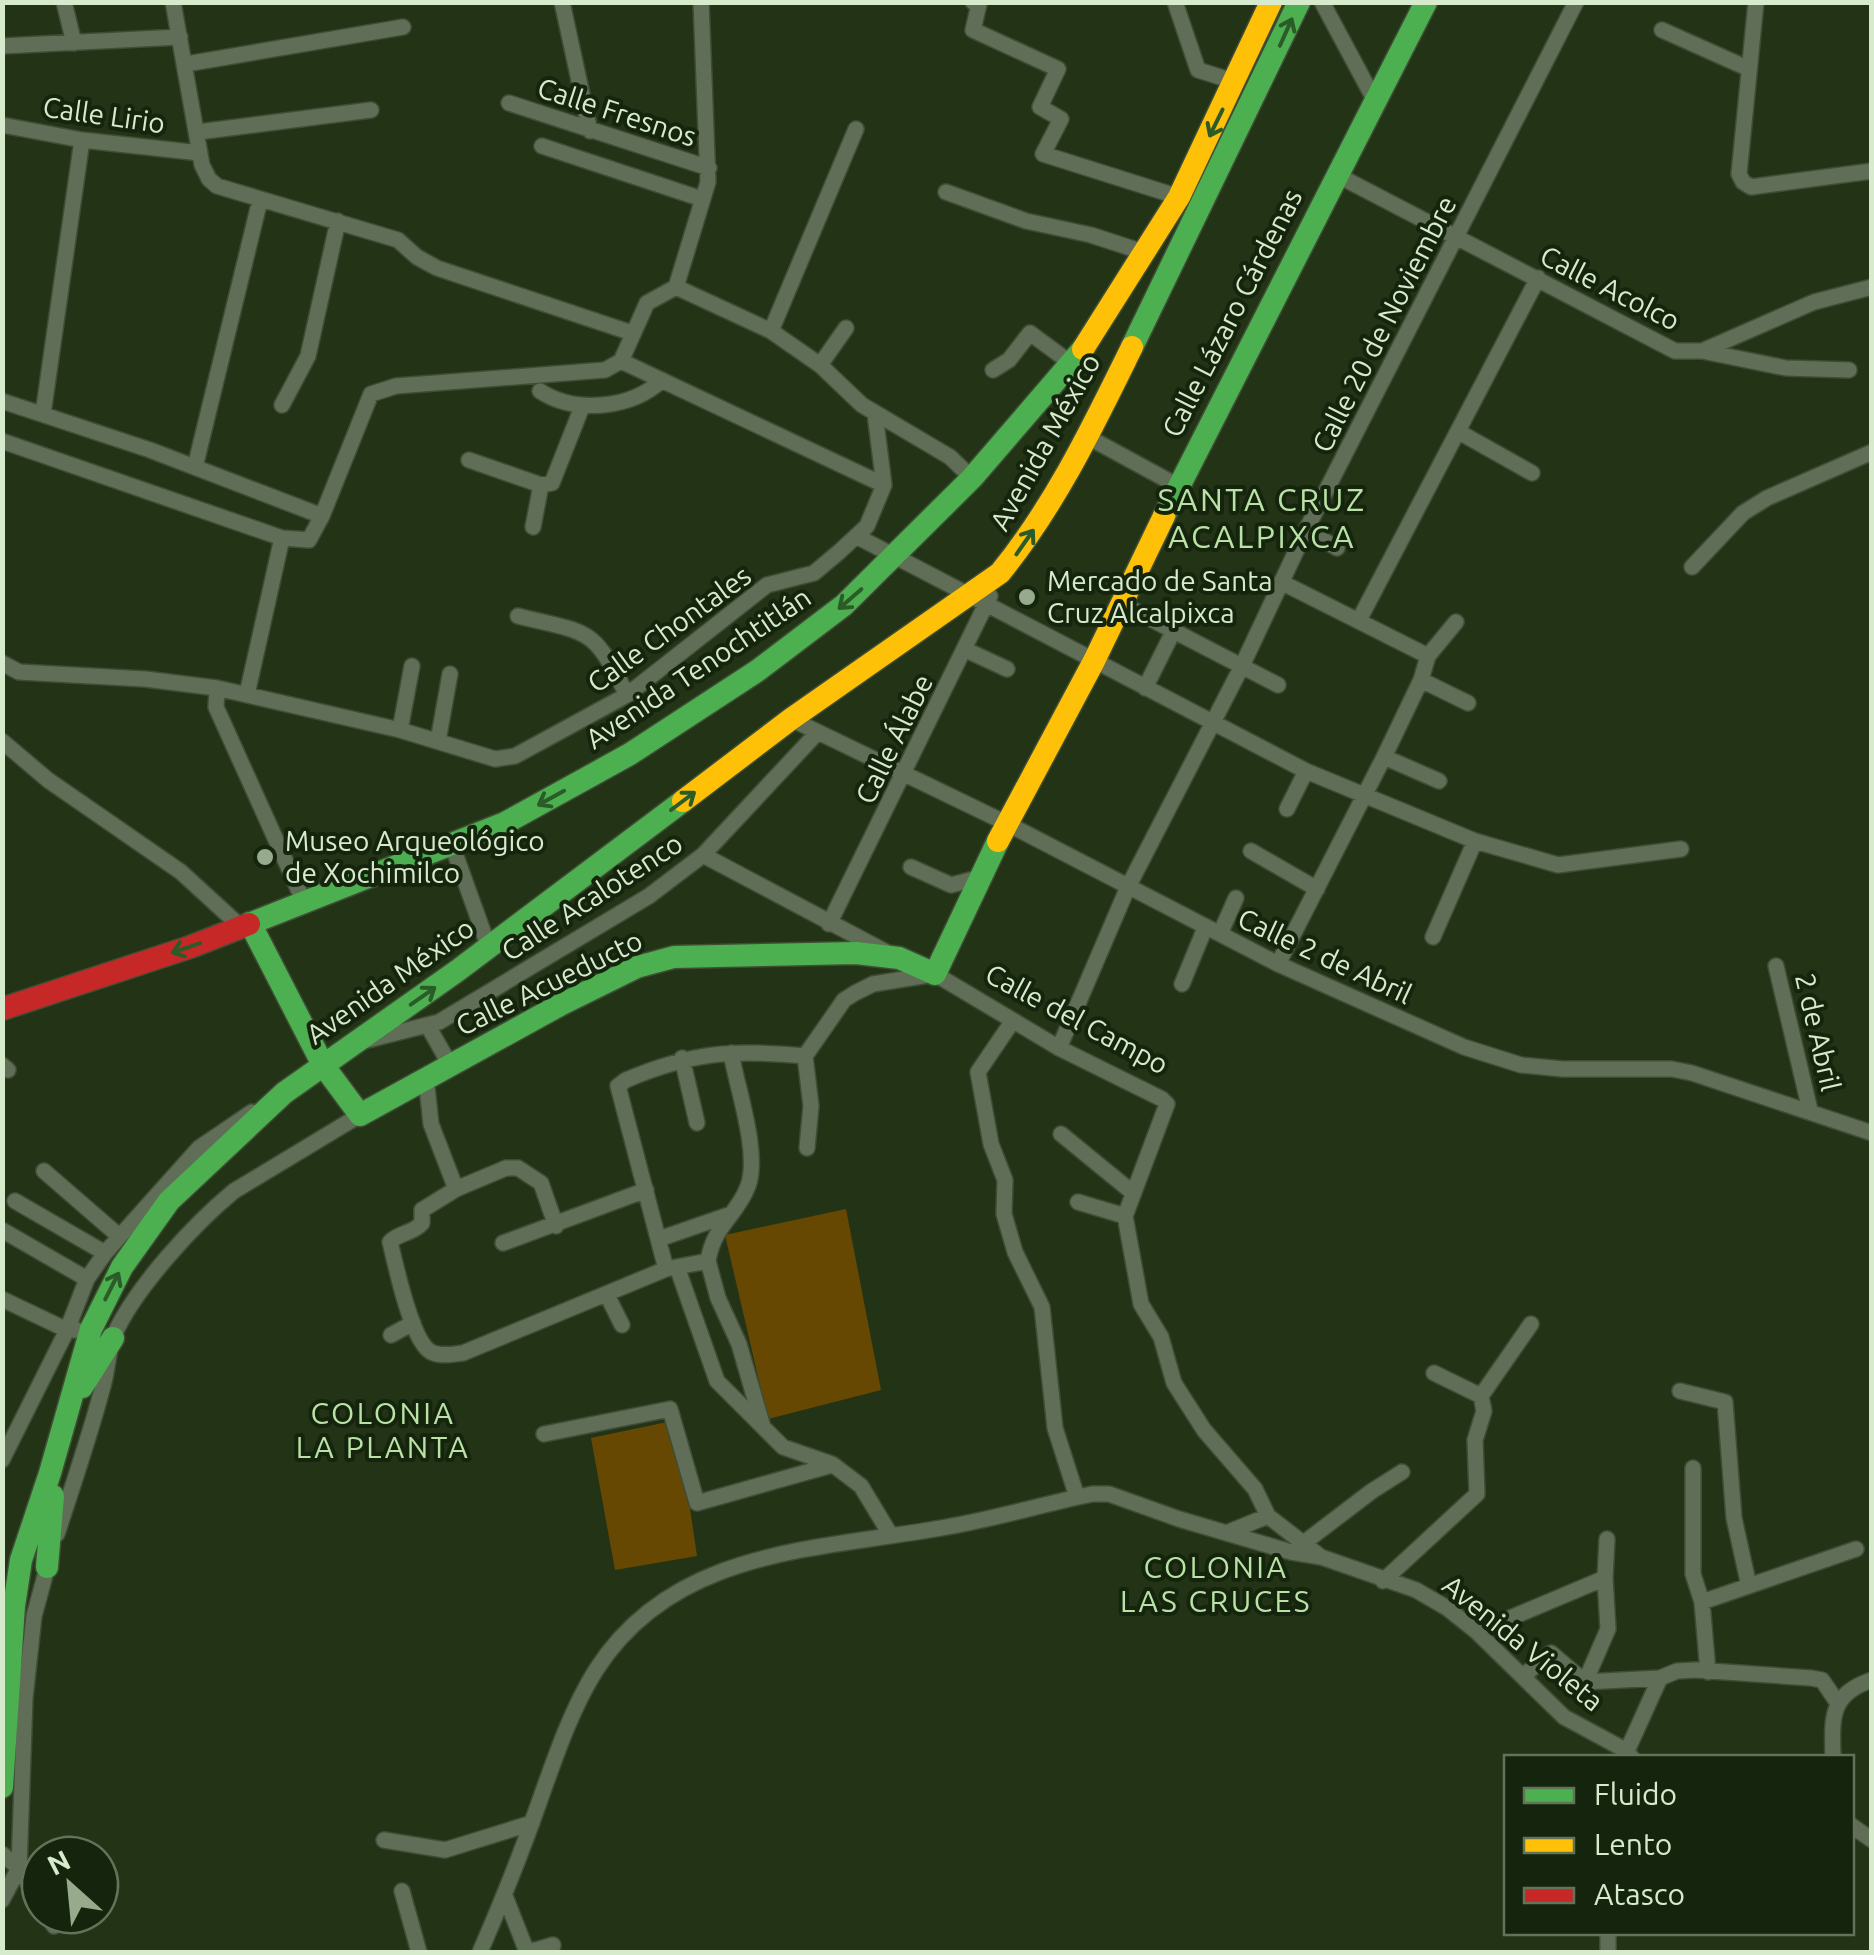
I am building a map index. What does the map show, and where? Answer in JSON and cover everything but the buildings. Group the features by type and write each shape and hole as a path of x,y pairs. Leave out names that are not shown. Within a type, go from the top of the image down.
{"main road":[{"name":"Avenida Tenochtitlán","path":"2,1009 246,925 506,823 662,734 757,671 844,605 896,558 972,478 1072,364 1100,326 1179,197 1271,2"},
{"name":"Avenida México","path":"2,1787 21,1560 68,1406 102,1333 122,1266 170,1201 284,1093 489,948 791,720 977,601 1024,546 1086,436 1246,123 1300,2"},
{"name":"Calle Lázaro Cárdenas","path":"936,974 1006,822 1094,661 1178,486 1426,2"},
{"path":"1126,288 1154,302"},
{"path":"1100,326 1132,345"},
{"path":"246,925 323,1065 360,1115"},
{"name":"Calle Acueducto","path":"360,1115 560,1004 637,967 674,957 815,952 899,958"},
{"name":"Calle del Campo","path":"899,958 936,974"},
{"path":"47,1567 53,1492 50,1473"}],"street":[{"path":"64,2 74,42"},
{"path":"173,2 200,153 208,179 217,186 398,240 437,268 632,333"},
{"path":"562,2 590,131"},
{"path":"2,441 282,538 309,540 370,394 382,388 604,370 621,361 646,303 676,287 709,168 700,2"},
{"path":"972,2 979,4 973,30 1058,70 1040,107 1061,119 1042,154 1179,197"},
{"path":"1322,2 1374,99"},
{"name":"Calle 20 de Noviembre","path":"1059,1048 1128,888 1576,2"},
{"path":"1756,2 1739,174 1743,182 1750,186 1872,170"},
{"path":"1173,3 1198,70 1236,82"},
{"path":"186,64 403,27"},
{"path":"1662,30 1747,68"},
{"path":"2,46 180,37"},
{"name":"Calle Fresnos","path":"509,103 709,168"},
{"path":"198,132 371,110"},
{"name":"Calle Lirio","path":"2,125 82,140 200,153"},
{"path":"771,330 856,129"},
{"path":"42,414 82,140"},
{"path":"542,146 702,199"},
{"name":"Calle Acolco","path":"1336,175 1675,351 1702,351 1814,302 1872,288"},
{"path":"946,192 1026,221 1146,253"},
{"path":"195,467 260,200"},
{"path":"282,405 308,356 338,222"},
{"path":"1359,620 1538,278"},
{"path":"676,287 771,330 820,365 875,414 950,458 972,478"},
{"path":"820,365 846,328"},
{"path":"993,370 1008,360 1030,333 1072,364"},
{"path":"1702,351 1786,368 1850,370"},
{"path":"621,361 884,485"},
{"path":"540,392 557,402 582,407 649,392 662,380"},
{"path":"2,402 195,467 322,516"},
{"path":"469,460 541,485 552,483 582,407"},
{"path":"875,414 884,485"},
{"path":"1459,432 1532,473"},
{"path":"1086,436 1178,486"},
{"path":"1692,567 1744,513 1768,498 1872,452"},
{"path":"533,527 541,485"},
{"name":"Calle Chontales","path":"2,664 20,672 146,679 217,688 400,730 496,759 515,756 628,695 767,585 814,574 867,526 884,485"},
{"path":"1306,530 1336,548"},
{"path":"856,536 1306,770 1475,840 1558,865 1681,849"},
{"path":"247,694 282,538"},
{"path":"1280,582 1428,656"},
{"name":"Calle Álabe","path":"828,924 966,650 977,601"},
{"path":"1120,603 1278,685"},
{"path":"518,616 592,637 604,649 628,695"},
{"path":"1278,964 1384,757 1421,680 1428,656 1456,622"},
{"path":"1146,688 1174,630"},
{"path":"966,650 1007,669"},
{"path":"400,730 412,666"},
{"path":"438,740 450,674"},
{"path":"1421,680 1468,703"},
{"path":"217,688 216,707 304,902"},
{"name":"Calle 2 de Abril","path":"791,720 1006,822 1278,964 1494,1058 1563,1069 1672,1069 1810,1110 1872,1133"},
{"name":"Calle Acalotenco","path":"356,1043 428,1026 649,896 703,855 818,733"},
{"path":"2,741 48,780 181,872 246,925"},
{"path":"1384,757 1438,781"},
{"path":"1287,809 1306,770"},
{"path":"1433,936 1475,840"},
{"path":"452,845 489,948"},
{"path":"1250,851 1317,889"},
{"name":"Calle del Campo","path":"703,855 899,958"},
{"path":"911,867 951,885 978,878"},
{"path":"1182,984 1236,898"},
{"name":"2 de Abril","path":"1776,966 1810,1110"},
{"path":"457,971 479,998"},
{"path":"807,1148 811,1106 805,1056 844,1000 872,984 936,974"},
{"name":"Calle del Campo","path":"936,974 1012,1022 1167,1104 1124,1216 1140,1304 1161,1337 1174,1384 1204,1430 1255,1489 1268,1516 1321,1557"},
{"path":"1012,1022 978,1072 990,1144 1005,1180 1004,1214 1015,1252 1042,1307 1055,1428 1077,1497"},
{"path":"428,1026 450,1065"},
{"path":"805,1056 758,1051 682,1058 618,1086 659,1238 716,1381 783,1446 832,1464 860,1486 890,1534"},
{"path":"730,1053 751,1156 748,1185 711,1240 708,1261 764,1427"},
{"path":"682,1058 697,1123"},
{"path":"426,1078 431,1124 456,1189"},
{"path":"2,1460 88,1279 119,1236 199,1148 284,1093"},
{"name":"Calle Acueducto","path":"19,1868 25,1698 34,1616 104,1383 102,1333 216,1206 234,1191 360,1115"},
{"path":"1061,1134 1132,1192"},
{"path":"556,1226 541,1183 518,1168 506,1168 456,1189 422,1210 422,1224 417,1230 396,1236 390,1242 414,1328 431,1352 463,1353 672,1268 708,1261"},
{"path":"44,1171 119,1236"},
{"path":"503,1244 646,1190"},
{"path":"14,1201 106,1253"},
{"path":"1078,1202 1124,1216"},
{"path":"659,1238 731,1214"},
{"path":"2,1230 88,1279"},
{"path":"607,1295 622,1325"},
{"path":"2,1299 67,1330 102,1333"},
{"path":"1383,1581 1477,1494 1475,1440 1484,1411 1481,1396 1531,1324"},
{"path":"391,1335 414,1328"},
{"path":"1434,1374 1481,1396"},
{"path":"1680,1391 1725,1402 1734,1518 1749,1586"},
{"path":"544,1434 670,1409 697,1502 832,1464"},
{"path":"1694,1468 1693,1574 1702,1602 1708,1672"},
{"path":"1305,1542 1402,1472"},
{"path":"480,1952 505,1896 552,1765 596,1670 622,1636 697,1580 742,1562 890,1534 935,1530 1077,1497 1110,1494 1291,1552 1321,1557"},
{"path":"1231,1532 1268,1516"},
{"path":"1585,1682 1608,1628 1607,1539"},
{"path":"1702,1602 1856,1549"},
{"name":"Avenida Violeta","path":"1321,1557 1416,1590 1447,1608 1478,1632 1564,1717 1630,1754"},
{"path":"1478,1632 1605,1578"},
{"path":"1523,1676 1552,1653 1585,1682 1660,1678 1677,1670 1822,1680 1837,1702"},
{"path":"1630,1754 1660,1678"},
{"path":"1833,1755 1832,1718 1837,1702 1872,1680"},
{"path":"384,1840 445,1850 532,1823"},
{"path":"2,1854 19,1868 2,1900"},
{"path":"402,1891 420,1952"},
{"path":"505,1896 528,1952 553,1945 551,1952"}],"shaded area":[{"path":"846,1209 881,1390 768,1419 725,1235"},
{"path":"677,1420 697,1556 615,1570 591,1438"}],"traffic: fast":[{"path":"1132,347 1299,2"},
{"path":"1164,516 1426,2"},
{"path":"249,924 505,823 630,754 757,671 844,605 972,478 1083,349"},
{"path":"2,1787 14,1606 21,1560 91,1329 122,1267 169,1201 284,1093 457,971 683,801"},
{"path":"250,923 323,1065 360,1115 560,1005 637,967 674,957 856,953 899,958 935,974 998,841"},
{"path":"82,1387 113,1338"},
{"path":"47,1567 53,1496"}],"traffic: slow":[{"path":"1083,349 1179,197 1271,2"},
{"path":"683,801 791,719 1000,573 1056,492 1132,347"},
{"path":"998,841 1094,661 1164,516"}],"traffic: jam":[{"path":"2,1009 249,924"}],"place":[{"name":"Mercado de Santa Cruz Alcalpixca","path":"1027,597"},
{"name":"Museo Arqueológico de Xochimilco","path":"265,857"}],"district":[{"name":"SANTA CRUZ ACALPIXCA","path":"1262,518"},
{"name":"COLONIA LA PLANTA","path":"383,1431"},
{"name":"COLONIA LAS CRUCES","path":"1216,1585"}]}
